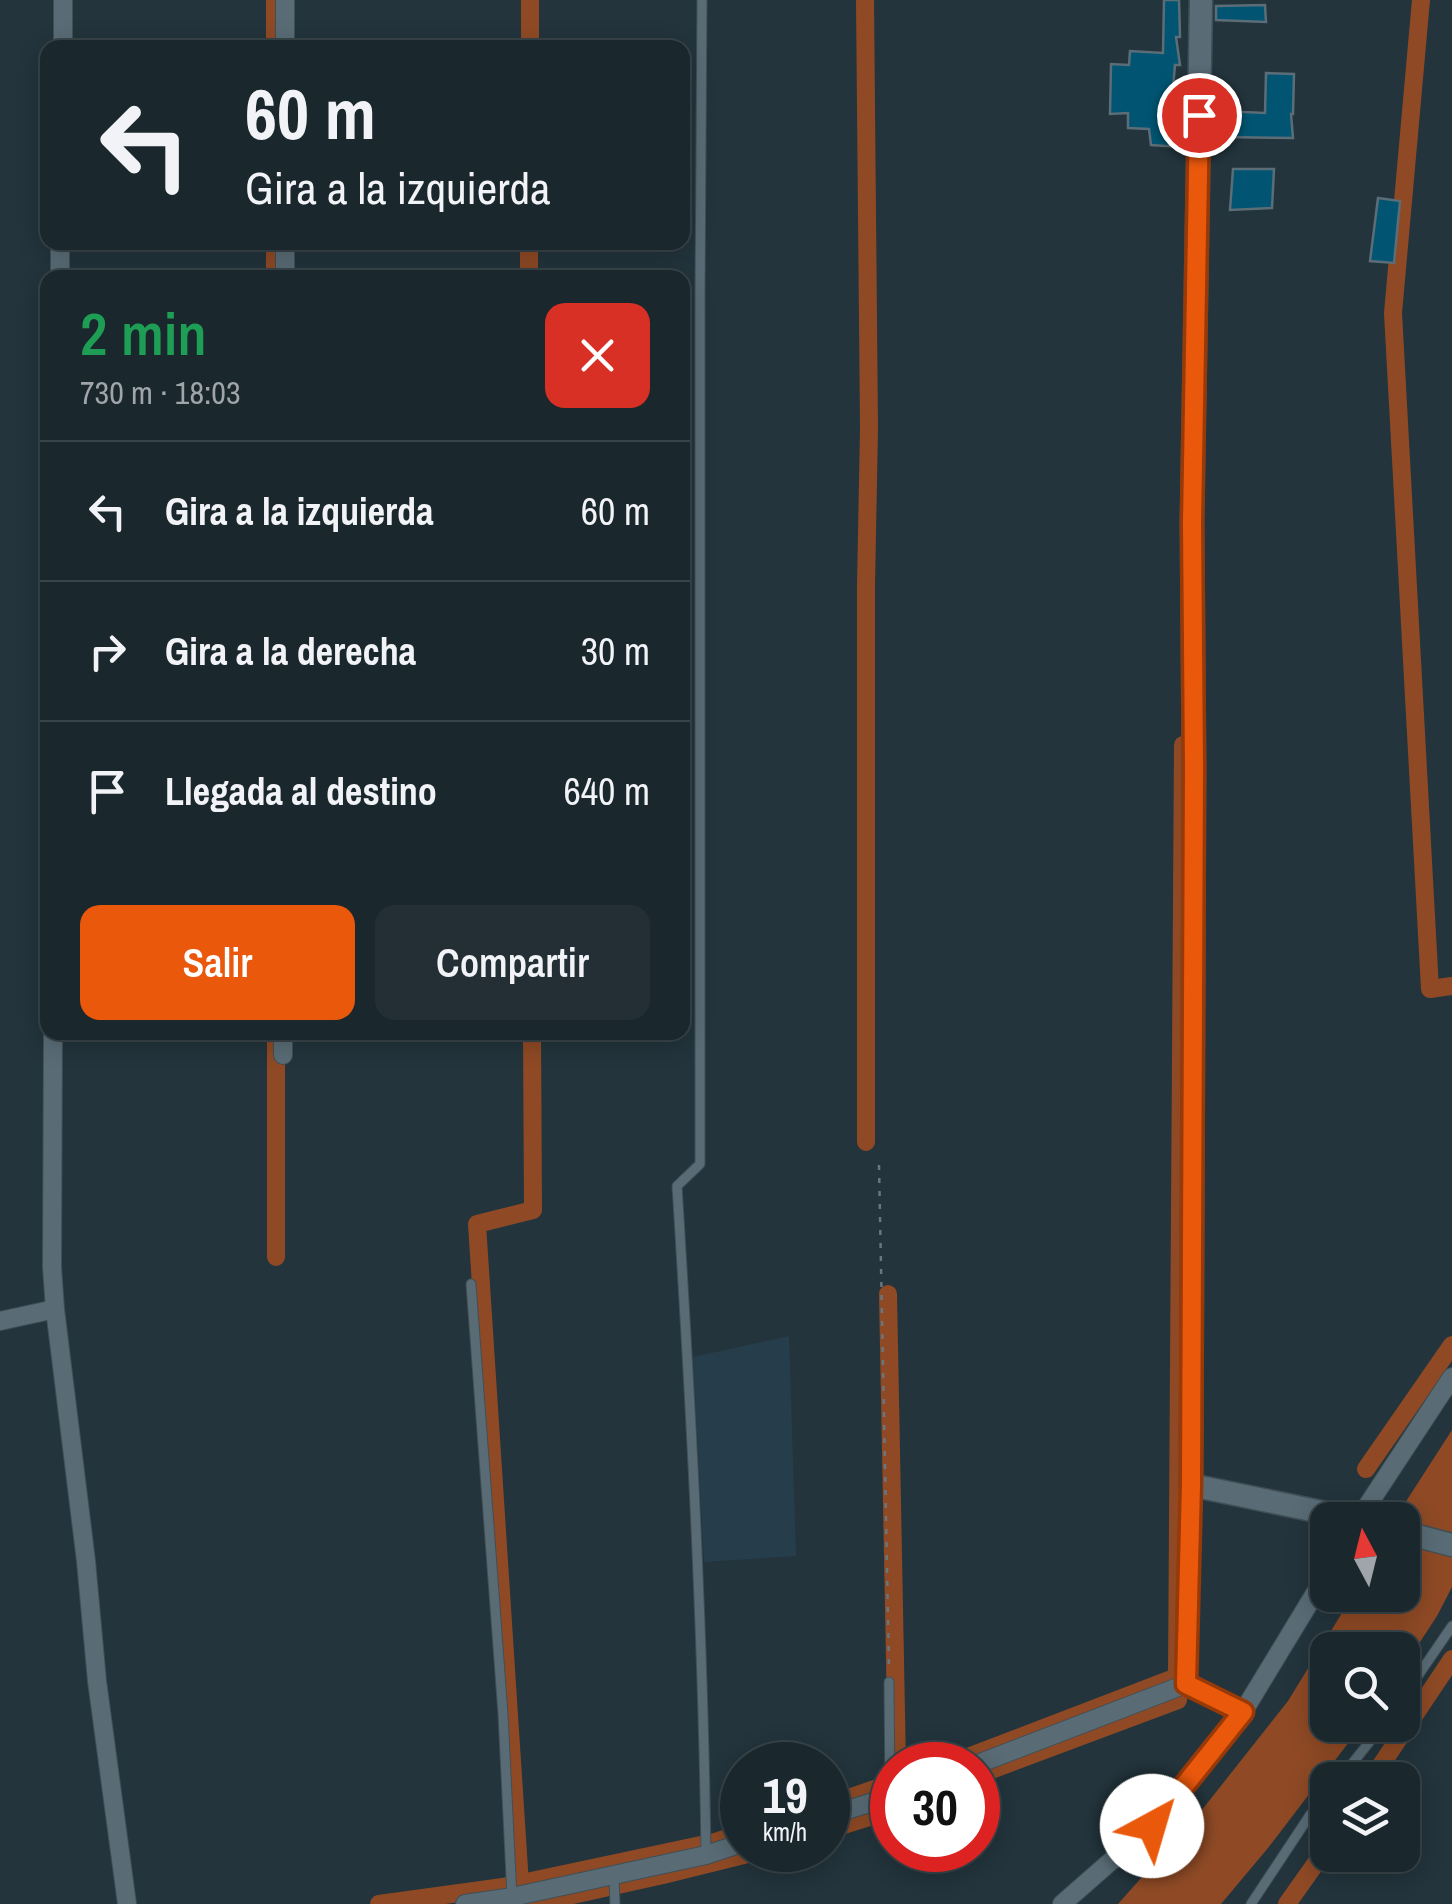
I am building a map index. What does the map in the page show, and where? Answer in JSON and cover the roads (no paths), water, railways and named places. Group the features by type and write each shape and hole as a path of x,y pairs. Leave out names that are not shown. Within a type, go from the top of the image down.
{"street":[{"path":"62,40 63,0"},
{"path":"285,0 285,40"},
{"path":"1000,1755 1186,1684 1191,1485 1192,522 1200,0"},
{"path":"53,1040 55,1309 127,1904"},
{"path":"284,1040 284,1055"},
{"path":"0,1321 55,1309"},
{"path":"1370,1502 1452,1377"},
{"path":"1191,1485 1310,1510"},
{"path":"1420,1537 1452,1545"},
{"path":"1062,1904 1152,1826 1243,1712 1310,1602"},
{"path":"465,1904 720,1850"}],"lane":[{"path":"702,0 700,1164 677,1186 704,1706 706,1854"},
{"path":"470,1284 504,1714 512,1897"},
{"path":"1420,1673 1452,1626"},
{"path":"889,1682 890,1742"},
{"path":"1186,1684 1243,1712"},
{"path":"1353,1762 1369,1742"},
{"path":"1251,1904 1310,1815"},
{"path":"614,1874 616,1904"}],"waterway":[{"path":"275,0 275,40"},
{"path":"530,0 530,40"},
{"path":"865,0 869,428 866,1142"},
{"path":"1421,0 1393,313 1430,989 1452,986"},
{"path":"275,250 275,270"},
{"path":"529,250 529,270"},
{"path":"1000,1745 1177,1677 1183,745"},
{"path":"276,1040 276,1257"},
{"path":"520,1884 477,1224 533,1210 532,1040"},
{"path":"888,1294 897,1742"},
{"path":"1366,1469 1452,1345"},
{"path":"1383,1762 1452,1659"},
{"path":"1000,1767 1178,1700"},
{"path":"850,1797 870,1791"},
{"path":"850,1823 870,1817"},
{"path":"379,1904 503,1887 720,1840"},
{"path":"532,1904 720,1861"},
{"path":"1287,1904 1310,1871"}]}
